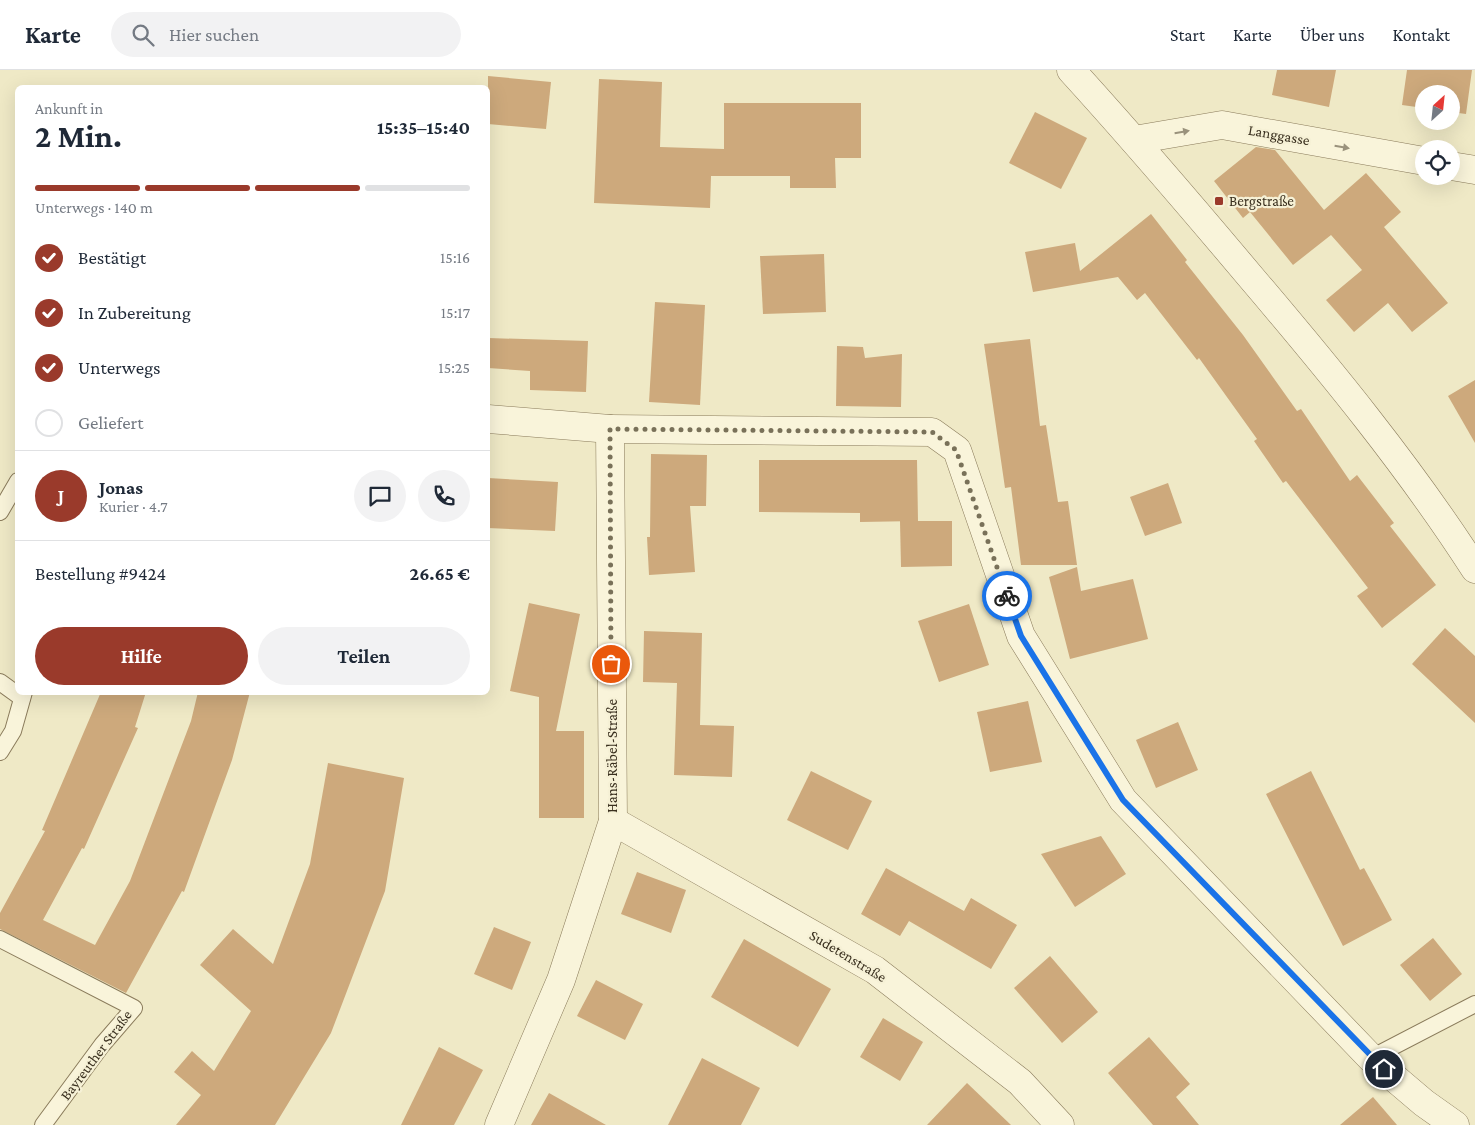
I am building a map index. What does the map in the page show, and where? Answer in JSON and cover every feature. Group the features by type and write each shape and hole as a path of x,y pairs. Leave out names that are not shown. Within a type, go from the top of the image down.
{"street":[{"path":"1071,70 1134,140 1336,378 1442,518 1475,569"},
{"name":"Langgasse","path":"1134,140 1222,125 1415,159"},
{"path":"1460,168 1475,170"},
{"path":"490,419 610,429 932,432 956,450 1021,636 1123,800 1371,1058 1424,1103 1455,1125"},
{"name":"Hans-Räbel-Straße","path":"499,1125 561,980 612,821 610,429"},
{"name":"Sudetenstraße","path":"612,821 875,970 1020,1082 1060,1125"}],"lane":[{"path":"0,512 15,486"},
{"path":"0,682 15,690"},
{"path":"0,752 13,730 23,695"},
{"name":"Bayreuther Straße","path":"0,940 134,1008 102,1046 43,1125"},
{"path":"1371,1058 1475,1004"}],"building":[{"path":"1277,70 1336,70 1329,107 1272,95"},
{"path":"1407,70 1472,70 1466,114 1460,113 1460,85 1415,85 1415,107 1402,105"},
{"path":"488,76 551,82 546,129 490,124 490,85 488,85"},
{"path":"599,79 662,82 660,147 724,149 724,103 861,103 861,158 835,158 836,188 790,188 790,176 711,176 710,208 594,203"},
{"path":"1035,112 1087,138 1061,189 1009,163"},
{"path":"1256,147 1275,150 1324,210 1366,173 1401,212 1384,227 1448,303 1412,332 1388,303 1354,332 1326,300 1362,270 1331,235 1293,265 1250,212 1243,218 1214,181"},
{"path":"1151,214 1187,260 1185,262 1243,335 1297,411 1301,409 1350,481 1357,475 1394,523 1390,526 1436,585 1382,628 1357,596 1368,588 1286,481 1283,483 1254,441 1257,439 1199,358 1197,360 1145,293 1137,300 1118,277 1033,292 1025,252 1075,243 1080,271"},
{"path":"824,254 826,312 763,314 760,256"},
{"path":"655,302 705,305 700,405 649,402"},
{"path":"490,338 588,341 586,392 530,390 530,371 490,368"},
{"path":"1030,339 1040,426 1046,425 1058,502 1068,501 1077,565 1021,565 1011,487 1005,488 984,344"},
{"path":"837,346 863,347 865,358 902,354 901,407 836,406"},
{"path":"1475,380 1475,443 1448,396"},
{"path":"651,454 707,455 706,506 690,506 695,572 649,575 647,537 650,537"},
{"path":"759,460 917,460 918,521 860,522 860,513 759,512"},
{"path":"490,478 558,482 555,531 490,528"},
{"path":"1168,483 1182,523 1145,536 1130,497"},
{"path":"900,521 952,521 952,566 901,567"},
{"path":"1077,567 1081,591 1133,579 1148,639 1070,659 1049,577"},
{"path":"529,603 580,614 556,731 584,731 584,818 539,818 539,697 510,691"},
{"path":"969,604 989,665 939,682 918,621"},
{"path":"1445,628 1475,656 1475,723 1412,664"},
{"path":"644,631 702,633 700,725 734,726 732,777 674,775 677,683 643,682"},
{"path":"100,695 145,695 135,727 138,728 84,849 82,848 43,920 95,945 130,881 191,721 197,695 249,695 232,760 184,892 182,891 126,993 0,929 0,913 45,831 42,830"},
{"path":"1028,701 1042,762 990,772 977,712"},
{"path":"1178,722 1198,770 1156,788 1136,740"},
{"path":"328,763 404,778 385,891 331,1033 275,1125 176,1125 201,1095 174,1072 192,1051 214,1071 251,1011 200,965 233,929 273,964 310,864"},
{"path":"811,771 872,801 848,850 787,820"},
{"path":"1311,771 1360,870 1364,868 1392,920 1343,946 1266,794"},
{"path":"1101,836 1126,874 1075,907 1041,854"},
{"path":"886,868 964,911 971,898 1017,925 991,969 909,921 900,936 861,914"},
{"path":"637,872 686,890 671,933 621,914"},
{"path":"494,927 531,942 512,990 474,974"},
{"path":"1433,938 1462,974 1430,1001 1400,965"},
{"path":"744,939 831,989 798,1047 711,997"},
{"path":"1050,956 1098,1012 1062,1043 1014,988"},
{"path":"596,980 643,1004 625,1040 577,1016"},
{"path":"883,1018 923,1042 900,1081 860,1057"},
{"path":"1149,1037 1190,1084 1176,1097 1199,1125 1153,1125 1108,1073"},
{"path":"439,1047 483,1070 454,1125 401,1125"},
{"path":"702,1058 760,1088 741,1125 668,1125"},
{"path":"967,1083 1011,1125 927,1125"},
{"path":"549,1093 606,1125 531,1125"},
{"path":"1373,1097 1397,1125 1340,1125"}],"way so far":[{"path":"611,664 610,429 932,432 956,450 1007,596"}],"place":[{"name":"Bergstraße","path":"1219,201"}],"route":[{"path":"1007,596 1021,636 1123,800 1371,1058 1384,1069"}]}
